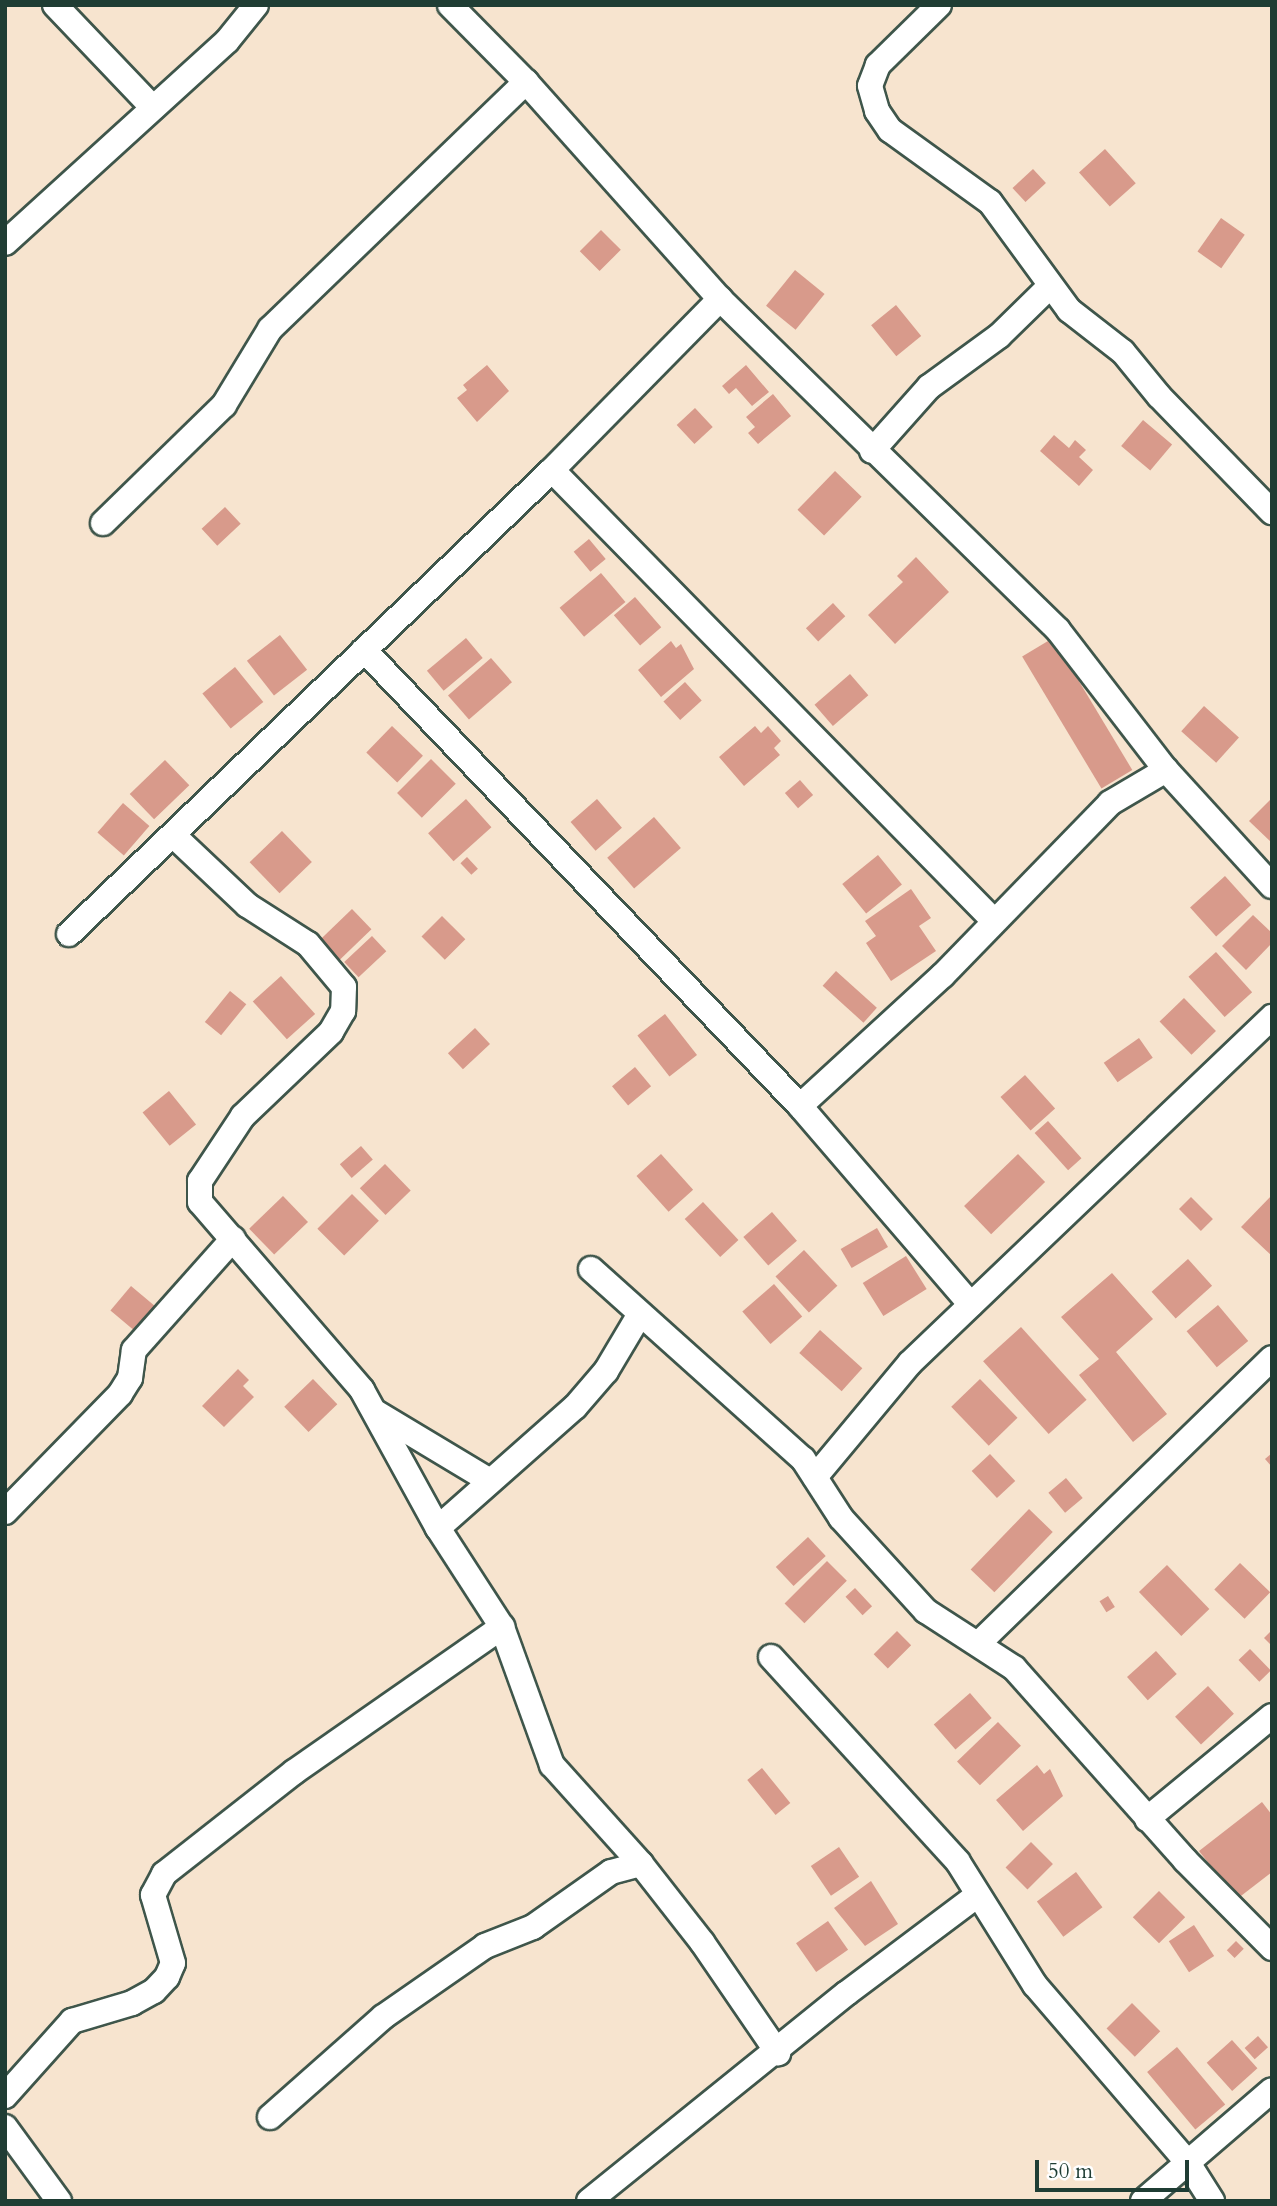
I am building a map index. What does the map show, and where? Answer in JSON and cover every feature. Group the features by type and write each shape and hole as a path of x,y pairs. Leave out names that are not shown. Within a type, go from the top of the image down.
{"street":[{"path":"55,5 153,108"},
{"path":"5,243 227,41 256,5"},
{"path":"450,5 526,82 720,299 872,451 1058,630 1166,770 1272,886"},
{"path":"939,5 878,65 870,86 877,111 890,130 990,202 1069,310 1123,352 1159,396 1272,512"},
{"path":"103,523 224,405 270,330 526,82"},
{"path":"872,451 929,387 999,336 1050,286"},
{"path":"69,934 552,470 720,299"},
{"path":"552,470 993,920"},
{"path":"364,650 800,1106 971,1305"},
{"path":"800,1106 943,975 993,920 1110,803 1166,770"},
{"path":"173,835 247,905 308,944 344,987 343,1011 331,1032 243,1116 200,1181 200,1202 339,1359 376,1412 438,1528 502,1627 552,1765 641,1864 702,1942 778,2053"},
{"path":"815,1477 910,1363 1272,1017"},
{"path":"5,1512 120,1394 130,1378 134,1350 233,1239"},
{"path":"591,1269 803,1459 841,1518 926,1611 978,1644 1035,1689 1147,1819 1272,1948"},
{"path":"438,1528 591,1390 640,1314"},
{"path":"978,1644 1272,1359"},
{"path":"376,1412 490,1481"},
{"path":"5,2096 60,2031 72,2021 132,2003 154,1991 167,1977 173,1963 153,1895 164,1874 294,1772 502,1627"},
{"path":"771,1657 958,1862 976,1896 1067,2028 1188,2163 1212,2201"},
{"path":"1147,1819 1272,1716"},
{"path":"270,2117 383,2017 485,1946 533,1927 611,1872 641,1864"},
{"path":"589,2201 778,2053 847,1993 976,1896"},
{"path":"1143,2201 1272,2090"},
{"path":"5,2126 59,2201"}],"building":[{"path":"1105,149 1136,183 1110,207 1079,172"},
{"path":"1033,169 1046,183 1025,202 1013,188"},
{"path":"1221,218 1245,235 1221,268 1197,252"},
{"path":"601,230 621,250 600,271 580,251"},
{"path":"795,270 825,294 796,330 766,306"},
{"path":"896,305 921,336 896,356 871,325"},
{"path":"487,365 509,391 477,422 457,398 467,390 463,385"},
{"path":"746,365 769,392 752,406 736,388 729,394 722,386"},
{"path":"773,394 791,416 758,444 748,433 755,427 746,417"},
{"path":"695,408 713,427 694,444 677,425"},
{"path":"1143,420 1172,444 1150,470 1121,446"},
{"path":"1054,435 1069,448 1075,440 1086,450 1079,457 1093,470 1079,486 1040,451"},
{"path":"835,471 862,497 824,536 797,510"},
{"path":"225,507 241,524 217,546 202,529"},
{"path":"589,539 606,559 590,572 574,552"},
{"path":"916,557 949,592 895,644 868,615 903,582 897,576"},
{"path":"601,573 625,602 584,637 560,608"},
{"path":"635,597 661,627 640,646 614,615"},
{"path":"833,603 845,616 818,641 806,628"},
{"path":"280,635 307,670 274,696 247,661"},
{"path":"466,638 483,658 444,691 427,671"},
{"path":"1053,638 1132,770 1101,789 1022,657"},
{"path":"671,641 676,648 681,644 694,669 661,697 638,670"},
{"path":"491,658 512,682 469,720 448,695"},
{"path":"235,667 263,702 231,728 202,693"},
{"path":"850,674 868,695 833,726 815,705"},
{"path":"685,682 702,701 680,720 663,701"},
{"path":"1204,706 1239,737 1216,763 1181,731"},
{"path":"392,726 423,756 397,782 366,753"},
{"path":"755,726 761,733 768,726 781,741 774,748 780,755 744,786 719,757"},
{"path":"431,759 456,784 422,818 397,793"},
{"path":"165,760 189,785 154,819 130,794"},
{"path":"800,780 813,795 798,808 785,793"},
{"path":"1272,798 1272,843 1249,821"},
{"path":"466,799 491,827 454,861 428,833"},
{"path":"597,799 622,828 596,851 571,822"},
{"path":"123,803 149,826 124,855 97,832"},
{"path":"654,817 681,848 634,889 607,858"},
{"path":"282,831 312,862 280,893 250,862"},
{"path":"878,855 902,885 866,913 842,884"},
{"path":"467,857 478,869 471,875 460,863"},
{"path":"1225,876 1251,905 1216,936 1190,907"},
{"path":"911,889 931,918 919,926 936,951 891,981 866,943 876,936 865,921"},
{"path":"352,909 371,929 340,960 320,940"},
{"path":"1253,915 1272,933 1272,943 1246,970 1222,946"},
{"path":"442,916 465,939 445,960 421,937"},
{"path":"372,936 386,951 359,977 344,962"},
{"path":"1216,952 1252,992 1225,1017 1189,977"},
{"path":"836,971 877,1008 863,1023 823,986"},
{"path":"281,976 315,1014 287,1039 253,1001"},
{"path":"230,991 246,1004 221,1035 205,1022"},
{"path":"1184,998 1216,1031 1191,1055 1160,1022"},
{"path":"665,1014 697,1055 669,1077 637,1036"},
{"path":"475,1028 490,1044 463,1069 448,1053"},
{"path":"1139,1038 1153,1058 1118,1082 1104,1063"},
{"path":"635,1067 651,1086 628,1105 612,1086"},
{"path":"1025,1075 1055,1108 1031,1131 1000,1097"},
{"path":"169,1091 196,1124 170,1146 143,1112"},
{"path":"1048,1121 1081,1158 1068,1170 1035,1133"},
{"path":"361,1146 373,1160 352,1178 340,1164"},
{"path":"661,1154 693,1190 669,1212 636,1176"},
{"path":"1018,1154 1045,1182 991,1234 964,1206"},
{"path":"385,1164 411,1191 386,1215 360,1188"},
{"path":"352,1194 379,1221 344,1256 317,1229"},
{"path":"1272,1195 1272,1256 1241,1227"},
{"path":"283,1196 308,1222 274,1255 249,1229"},
{"path":"1191,1197 1213,1219 1201,1231 1179,1209"},
{"path":"703,1202 738,1240 720,1257 685,1219"},
{"path":"772,1212 797,1241 768,1266 743,1237"},
{"path":"877,1228 888,1247 852,1268 841,1249"},
{"path":"804,1250 837,1286 809,1312 775,1277"},
{"path":"906,1256 927,1289 883,1316 863,1283"},
{"path":"1188,1259 1212,1286 1176,1319 1152,1292"},
{"path":"1112,1273 1153,1319 1116,1352 1167,1414 1133,1442 1079,1375 1099,1359 1061,1317"},
{"path":"774,1284 802,1316 771,1344 742,1312"},
{"path":"131,1286 158,1308 137,1333 110,1311"},
{"path":"1218,1305 1248,1341 1217,1367 1187,1331"},
{"path":"1021,1327 1087,1400 1049,1434 983,1361"},
{"path":"820,1330 862,1368 842,1391 799,1353"},
{"path":"238,1369 249,1380 243,1386 254,1397 224,1427 202,1406"},
{"path":"313,1379 337,1404 309,1432 284,1407"},
{"path":"980,1379 1018,1418 989,1446 951,1407"},
{"path":"1272,1453 1272,1467 1265,1459"},
{"path":"990,1454 1015,1481 997,1498 972,1471"},
{"path":"1066,1478 1083,1498 1065,1513 1048,1493"},
{"path":"1029,1509 1053,1532 994,1592 971,1569"},
{"path":"808,1537 826,1556 794,1586 776,1567"},
{"path":"827,1561 847,1581 804,1623 785,1603"},
{"path":"1240,1563 1270,1592 1245,1619 1214,1590"},
{"path":"1167,1565 1209,1609 1181,1636 1139,1592"},
{"path":"855,1588 872,1606 863,1615 845,1597"},
{"path":"1108,1596 1115,1607 1106,1612 1100,1601"},
{"path":"1272,1630 1272,1646 1264,1638"},
{"path":"897,1631 911,1645 888,1668 874,1654"},
{"path":"1250,1649 1271,1671 1259,1682 1238,1660"},
{"path":"1156,1651 1177,1674 1148,1700 1127,1677"},
{"path":"1208,1686 1234,1714 1201,1744 1175,1717"},
{"path":"970,1693 992,1718 955,1749 934,1724"},
{"path":"998,1722 1021,1746 980,1785 957,1762"},
{"path":"1037,1765 1044,1774 1050,1769 1063,1796 1023,1831 996,1800"},
{"path":"762,1768 790,1803 776,1815 747,1780"},
{"path":"1262,1802 1272,1815 1272,1872 1237,1899 1199,1851"},
{"path":"1031,1842 1053,1864 1027,1889 1006,1867"},
{"path":"839,1847 859,1877 831,1896 811,1866"},
{"path":"1076,1872 1102,1907 1063,1937 1037,1901"},
{"path":"871,1881 898,1924 865,1946 834,1908"},
{"path":"1159,1891 1185,1917 1159,1943 1133,1917"},
{"path":"828,1921 848,1950 816,1972 796,1943"},
{"path":"1194,1925 1214,1956 1189,1972 1169,1941"},
{"path":"1236,1941 1244,1949 1235,1958 1227,1950"},
{"path":"1132,2003 1160,2031 1135,2057 1107,2028"},
{"path":"1258,2036 1268,2047 1255,2059 1245,2048"},
{"path":"1232,2040 1257,2068 1232,2091 1207,2063"},
{"path":"1177,2047 1225,2104 1195,2130 1147,2072"}]}
